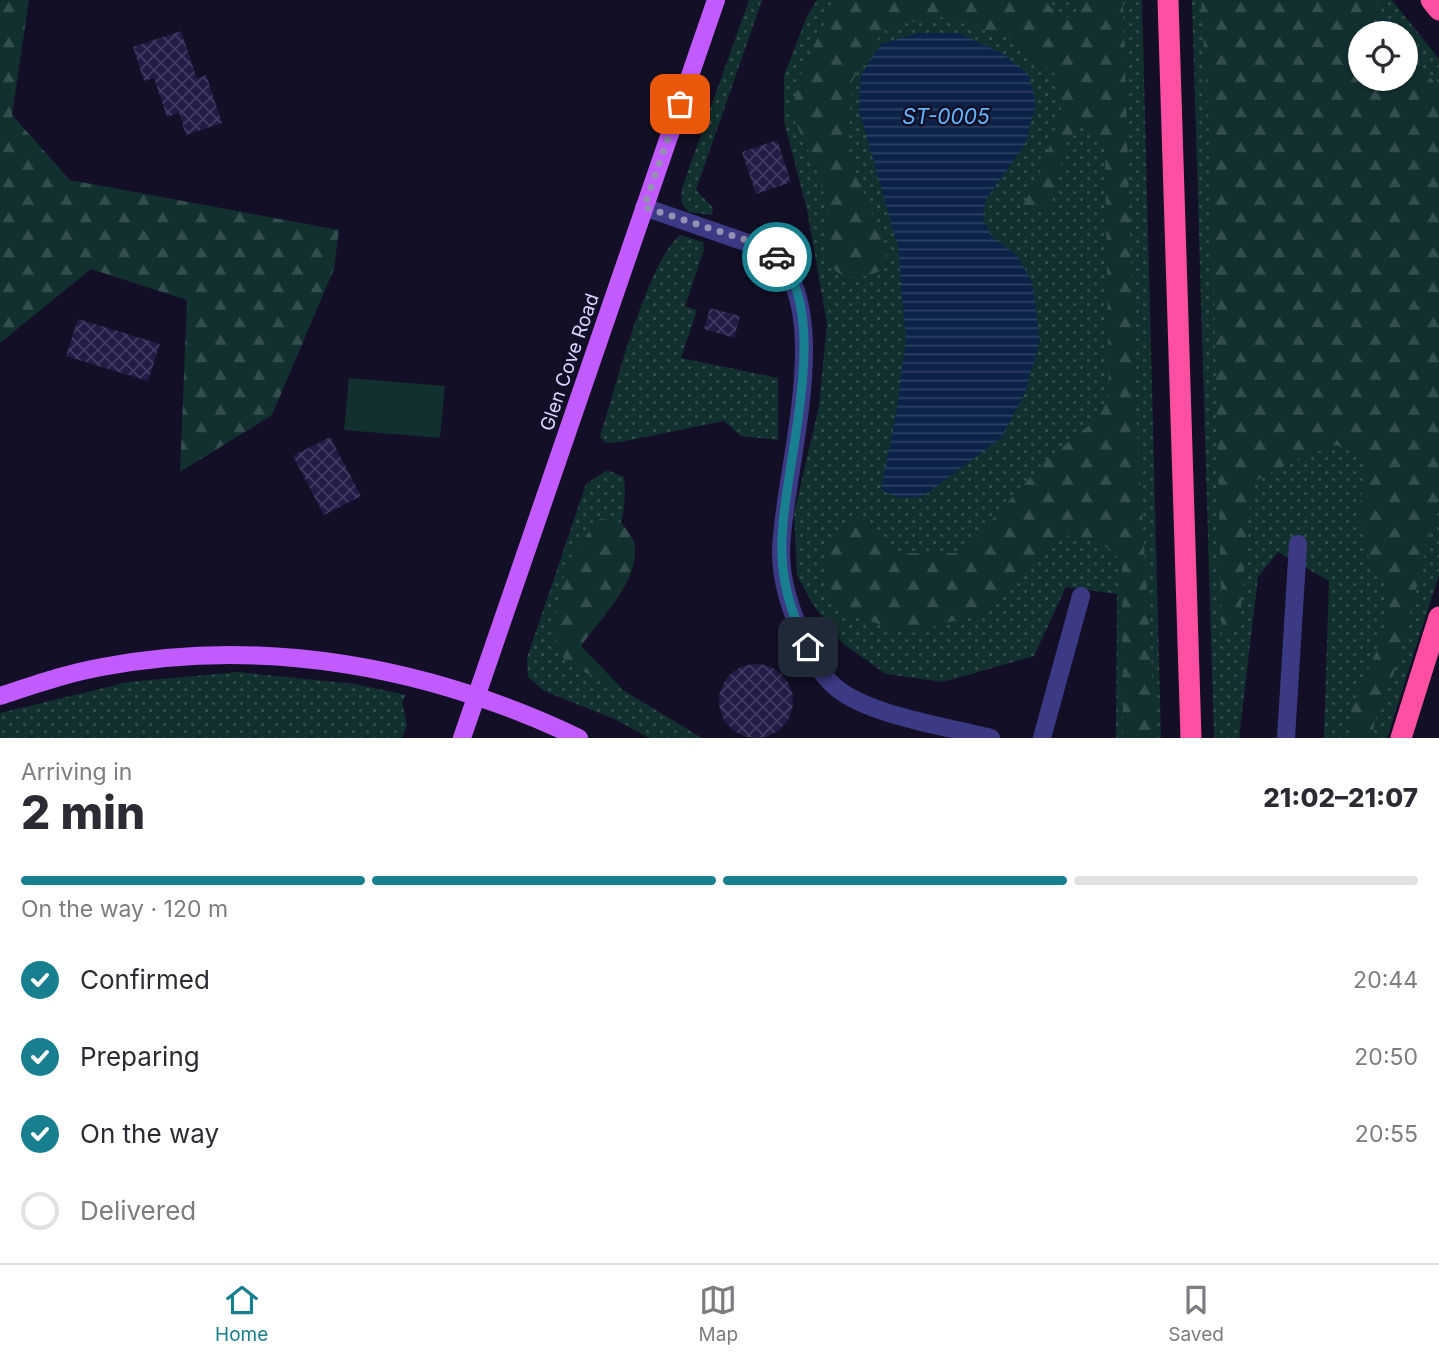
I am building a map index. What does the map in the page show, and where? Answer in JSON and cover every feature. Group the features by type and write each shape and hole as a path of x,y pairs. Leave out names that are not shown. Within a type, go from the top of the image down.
{"highway":[{"path":"1168,0 1191,738"},
{"path":"1431,0 1439,10"},
{"path":"1401,738 1439,617"}],"main road":[{"name":"Glen Cove Road","path":"462,738 716,0"},
{"path":"0,696 62,676 139,660 251,655 372,668 434,682 579,738"}],"lane":[{"path":"644,207 768,250 780,258 791,274 798,297 803,338 802,386 781,553 789,605 825,677 853,699 873,707 991,738"},
{"path":"1286,738 1298,544"},
{"path":"1042,738 1081,596"}],"green space":[{"path":"0,0 29,0 12,115 70,180 339,230 334,269 272,415 180,472 187,300 91,269 0,343"},
{"path":"749,0 762,0 696,190 713,208 712,215 688,212 681,202 682,188"},
{"path":"817,0 1142,0 1161,738 1116,738 1117,594 1066,587 1034,656 943,682 886,674 843,644 812,603 797,575 794,513 819,406 827,324 807,210 784,121 784,76 807,16"},
{"path":"835,0 1044,0 1058,15 1077,19 1076,0 1123,0 1135,398 1156,738 1123,738 1122,562 1106,547 1070,534 1036,558 980,613 908,634 847,613 826,589 828,553 834,535 850,521 864,516 899,553 962,553 1045,461 1092,423 1109,398 1105,148 1082,119 1066,143 1051,207 1020,211 1043,166 1061,110 1055,74 1007,36 941,17 893,25 881,34 852,81 848,152 887,252 880,271 855,278 842,275 823,257 829,212 816,167 792,115 797,83"},
{"path":"1192,0 1392,0 1409,21 1348,21 1348,91 1418,91 1418,33 1439,59 1439,575 1387,738 1324,738 1329,581 1278,552 1258,577 1239,738 1214,738"},
{"path":"1201,0 1374,0 1389,21 1348,21 1348,91 1418,91 1418,61 1439,89 1439,498 1397,665 1375,720 1372,738 1350,738 1351,710 1386,628 1387,589 1367,554 1359,515 1365,458 1336,445 1298,459 1253,482 1240,625 1222,638 1211,163"},
{"path":"680,235 703,242 704,250 685,306 697,310 681,358 778,378 778,440 741,436 724,421 621,442 606,443 600,437 644,299 667,250"},
{"path":"349,378 445,386 440,438 344,430"},
{"path":"607,470 624,477 622,517 611,562 581,646 623,690 702,738 649,738 614,719 544,691 528,677 527,658 586,484"},
{"path":"599,518 622,523 635,544 634,560 616,600 581,646 623,690 567,664 557,647 554,623 566,564"},
{"path":"238,672 355,684 406,695 402,702 407,725 402,738 0,738 0,713 128,682"}],"water":[{"name":"ST-0005","path":"919,33 959,33 1003,54 1029,75 1036,104 1025,144 985,201 983,220 993,238 1017,255 1032,282 1040,340 1025,393 1001,438 922,497 895,497 881,489 895,420 906,340 898,247 859,110 861,75 881,44"}],"building":[{"path":"181,31 197,79 206,75 222,123 186,135 179,113 167,117 154,78 144,81 133,47"},
{"path":"777,140 791,182 756,194 742,152"},
{"path":"710,308 740,316 734,338 704,329"},
{"path":"78,319 160,344 148,381 66,356"},
{"path":"330,437 361,496 324,515 293,456"},
{"path":"749,664 763,664 777,670 787,680 793,701 791,715 777,732 763,738 749,738 735,732 725,722 719,708 719,694 725,680 735,670"}],"way so far":[{"path":"680,104 644,207 746,240 777,257"}],"route":[{"path":"777,257 791,274 798,297 803,338 802,386 783,520 781,553 789,605 808,647"}]}
